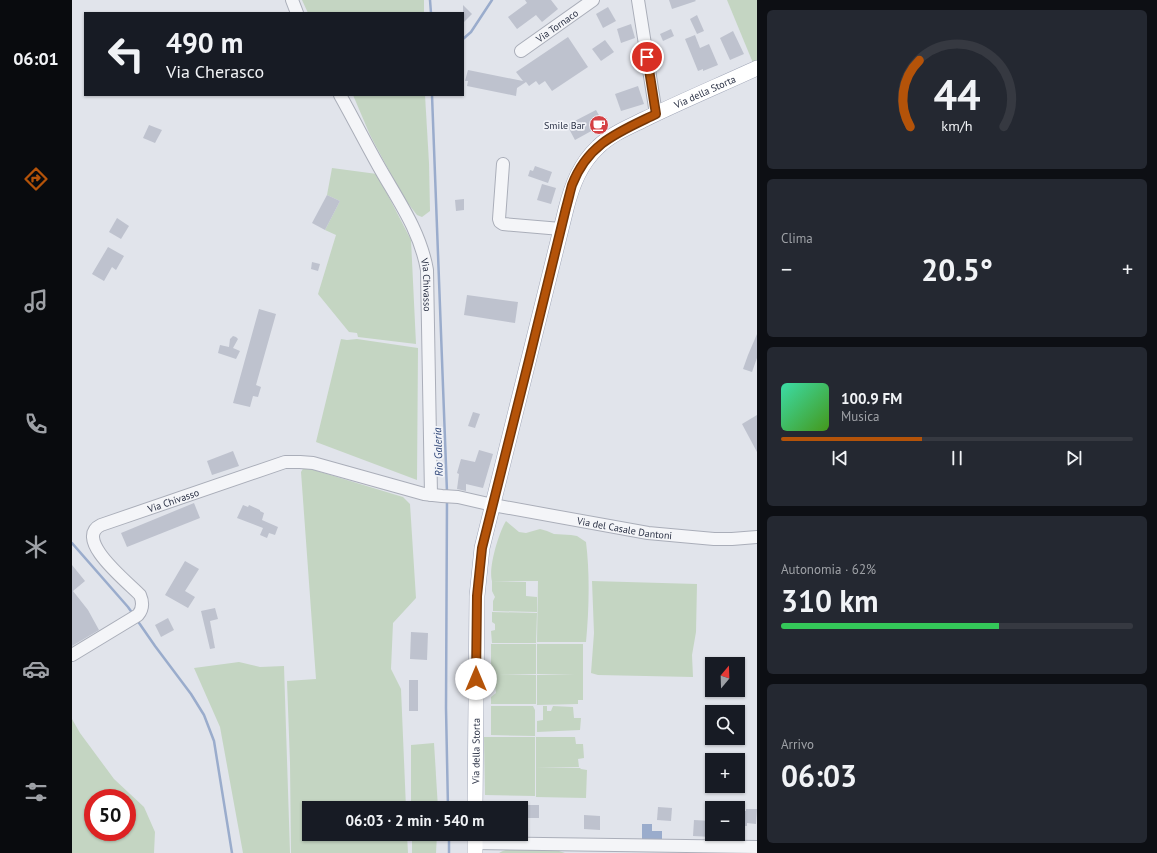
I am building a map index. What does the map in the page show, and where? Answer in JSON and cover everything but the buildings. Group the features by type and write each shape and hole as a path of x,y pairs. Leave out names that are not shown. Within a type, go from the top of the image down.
{"main road":[{"name":"Via della Storta","path":"475,801 477,596 482,548 572,185 578,172 588,158 607,138 757,68"}],"street":[{"path":"292,0 297,12"},
{"name":"Via Tornaco","path":"521,51 593,0"},
{"path":"638,0 656,114"},
{"name":"Via Chivasso","path":"341,96 412,224 425,259 427,270 437,496"},
{"path":"503,164 500,222 503,224 561,229"},
{"name":"Via Chivasso","path":"72,655 139,614 141,610 142,604 140,595 104,561 94,545 92,539 93,534 94,530 98,527 284,462 313,463 437,496 458,497 493,505"},
{"name":"Via del Casale Dantoni","path":"493,505 648,533 714,539 757,536"},
{"path":"475,843 757,847"}],"green space":[{"path":"302,0 424,0 424,12 308,12"},
{"path":"727,0 757,0 757,61 753,63"},
{"path":"353,96 425,96 430,211 422,217 417,215 403,197 370,135"},
{"path":"332,168 377,174 411,240 416,344 358,337 357,333 349,332 318,294 336,235 325,230 340,201 327,195"},
{"path":"341,339 357,339 418,348 417,480 316,442"},
{"path":"304,467 403,497 410,504 416,598 393,623 391,669 401,689 406,801 302,801 302,841 407,841 408,853 291,853 287,681 316,679 301,472"},
{"path":"506,521 519,532 526,533 540,529 554,534 577,536 586,542 589,592 586,642 537,642 538,581 492,581 491,575 495,550 500,533"},
{"path":"492,581 526,582 526,596 537,597 537,612 493,611 493,601 495,597 492,591"},
{"path":"592,581 697,584 696,632 692,655 693,677 598,675 591,673 594,633"},
{"path":"492,612 537,613 536,643 492,643 491,631 495,630 495,624 492,622"},
{"path":"491,644 536,644 536,674 498,674 536,675 536,704 491,704 491,697 496,693 495,686 491,684"},
{"path":"537,644 583,644 583,700 578,700 578,704 537,705 537,675 575,675 537,674"},
{"path":"239,662 260,667 284,666 290,853 243,853 220,727 194,668"},
{"path":"491,706 533,706 535,710 535,736 491,735"},
{"path":"543,706 547,706 547,711 551,711 553,706 573,707 574,718 581,718 580,730 537,732 537,721 543,720"},
{"path":"72,719 80,733 114,779 125,789 84,789 84,841 136,841 136,800 144,807 155,832 154,853 72,853"},
{"path":"484,737 535,737 535,796 485,795"},
{"path":"536,737 575,737 576,744 583,744 584,758 578,759 579,767 536,767"},
{"path":"434,743 438,801 411,801 411,745"},
{"path":"536,767 580,768 587,770 586,798 536,797"},
{"path":"412,841 437,841 436,853 412,853"},
{"path":"550,848 565,853 499,853 510,849 530,850"}],"water":[{"path":"642,824 652,824 652,831 662,831 662,842 642,842"}],"waterway":[{"name":"Rio Galeria","path":"430,0 431,12"},
{"path":"464,38 471,32 492,0"},
{"name":"Rio Galeria","path":"432,96 447,492"},
{"name":"Rio Galeria","path":"447,499 446,708 448,801"},
{"path":"72,543 133,614"},
{"path":"137,620 191,694 204,715 214,741 232,853"},
{"name":"Rio Galeria","path":"449,841 449,853"}],"place":[{"name":"Smile Bar","path":"599,125"}],"route":[{"path":"476,679 477,596 482,548 572,185 578,172 588,158 607,138 656,114 647,57"}]}
